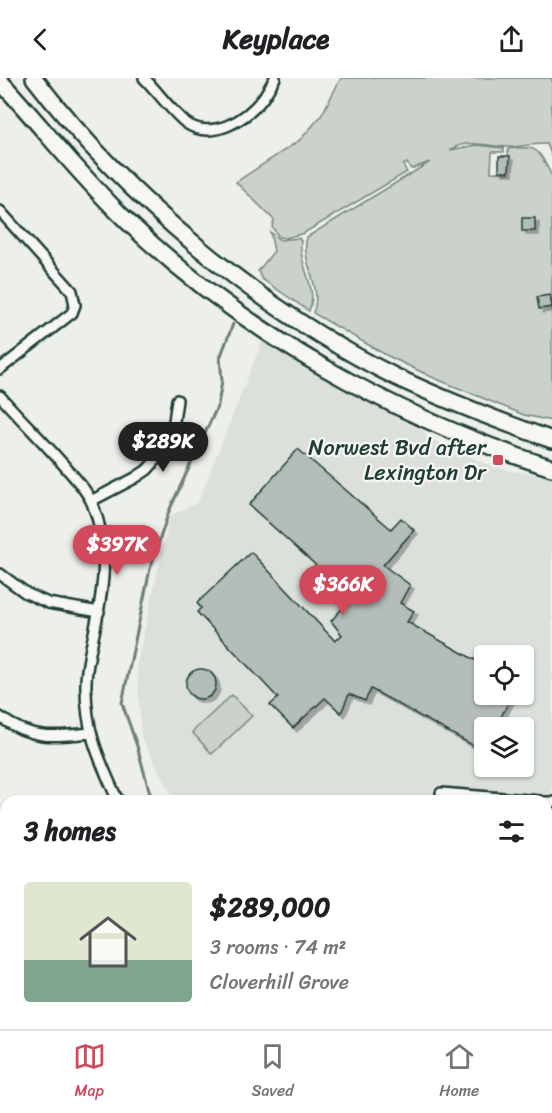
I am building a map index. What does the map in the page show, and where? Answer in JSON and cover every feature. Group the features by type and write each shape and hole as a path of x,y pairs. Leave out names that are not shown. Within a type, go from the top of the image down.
{"main road":[{"path":"34,78 92,148 151,207 260,294 350,351 395,376 494,419 552,440"},
{"path":"0,81 57,148 129,223 218,297 251,321 380,398 453,431 517,457 552,468"}],"street":[{"path":"144,78 186,123 212,131 229,125 248,113 262,98 275,78"},
{"path":"0,212 72,291 75,305 72,313 64,320 0,369"},
{"path":"0,396 77,480 91,501 99,523 105,560 99,612 86,681 90,733 115,795"},
{"path":"91,501 135,478 156,460 173,428 177,400"},
{"path":"0,574 26,593 48,603 99,612"},
{"path":"0,717 27,733 52,737 90,733"},
{"path":"441,793 466,795"}],"shaded area":[{"path":"341,78 552,78 552,157 547,144 508,147 465,144 450,150 477,145 504,148 504,152 492,152 491,172 509,173 508,149 532,149 540,155 552,176 552,421 524,415 434,378 386,355 313,313 316,294 307,256 307,237 430,162 411,169 407,163 403,165 407,172 304,233 286,238 279,237 272,227 274,220 236,182 300,140 321,116"},
{"path":"270,232 280,240 299,238 301,241 302,259 312,294 309,311 262,279 258,271 274,251"},
{"path":"263,339 358,397 425,432 426,437 494,467 533,473 552,479 552,795 172,795 141,737 137,663 170,516 198,502"},
{"path":"232,695 252,716 212,754 192,732"}],"building":[{"path":"499,156 510,156 509,171 499,171"},
{"path":"522,218 535,218 535,231 522,231"},
{"path":"550,295 552,307 539,309 537,297"},
{"path":"298,449 391,529 401,518 414,530 383,565 410,585 400,603 414,611 407,622 474,659 474,705 507,705 501,717 474,717 474,746 371,689 365,701 349,694 341,713 325,698 293,728 270,705 278,698 197,612 201,608 197,603 251,552 335,641 342,635 331,621 345,605 333,595 339,586 249,505"},
{"path":"201,669 207,670 215,678 215,690 207,698 201,699 195,698 187,690 186,684 187,678 195,670"}],"waterway":[{"path":"150,795 122,703 150,569 169,511 218,405 222,381 220,358 233,324"}],"place":[{"name":"Norwest Bvd after Lexington Dr","path":"498,460"}]}
